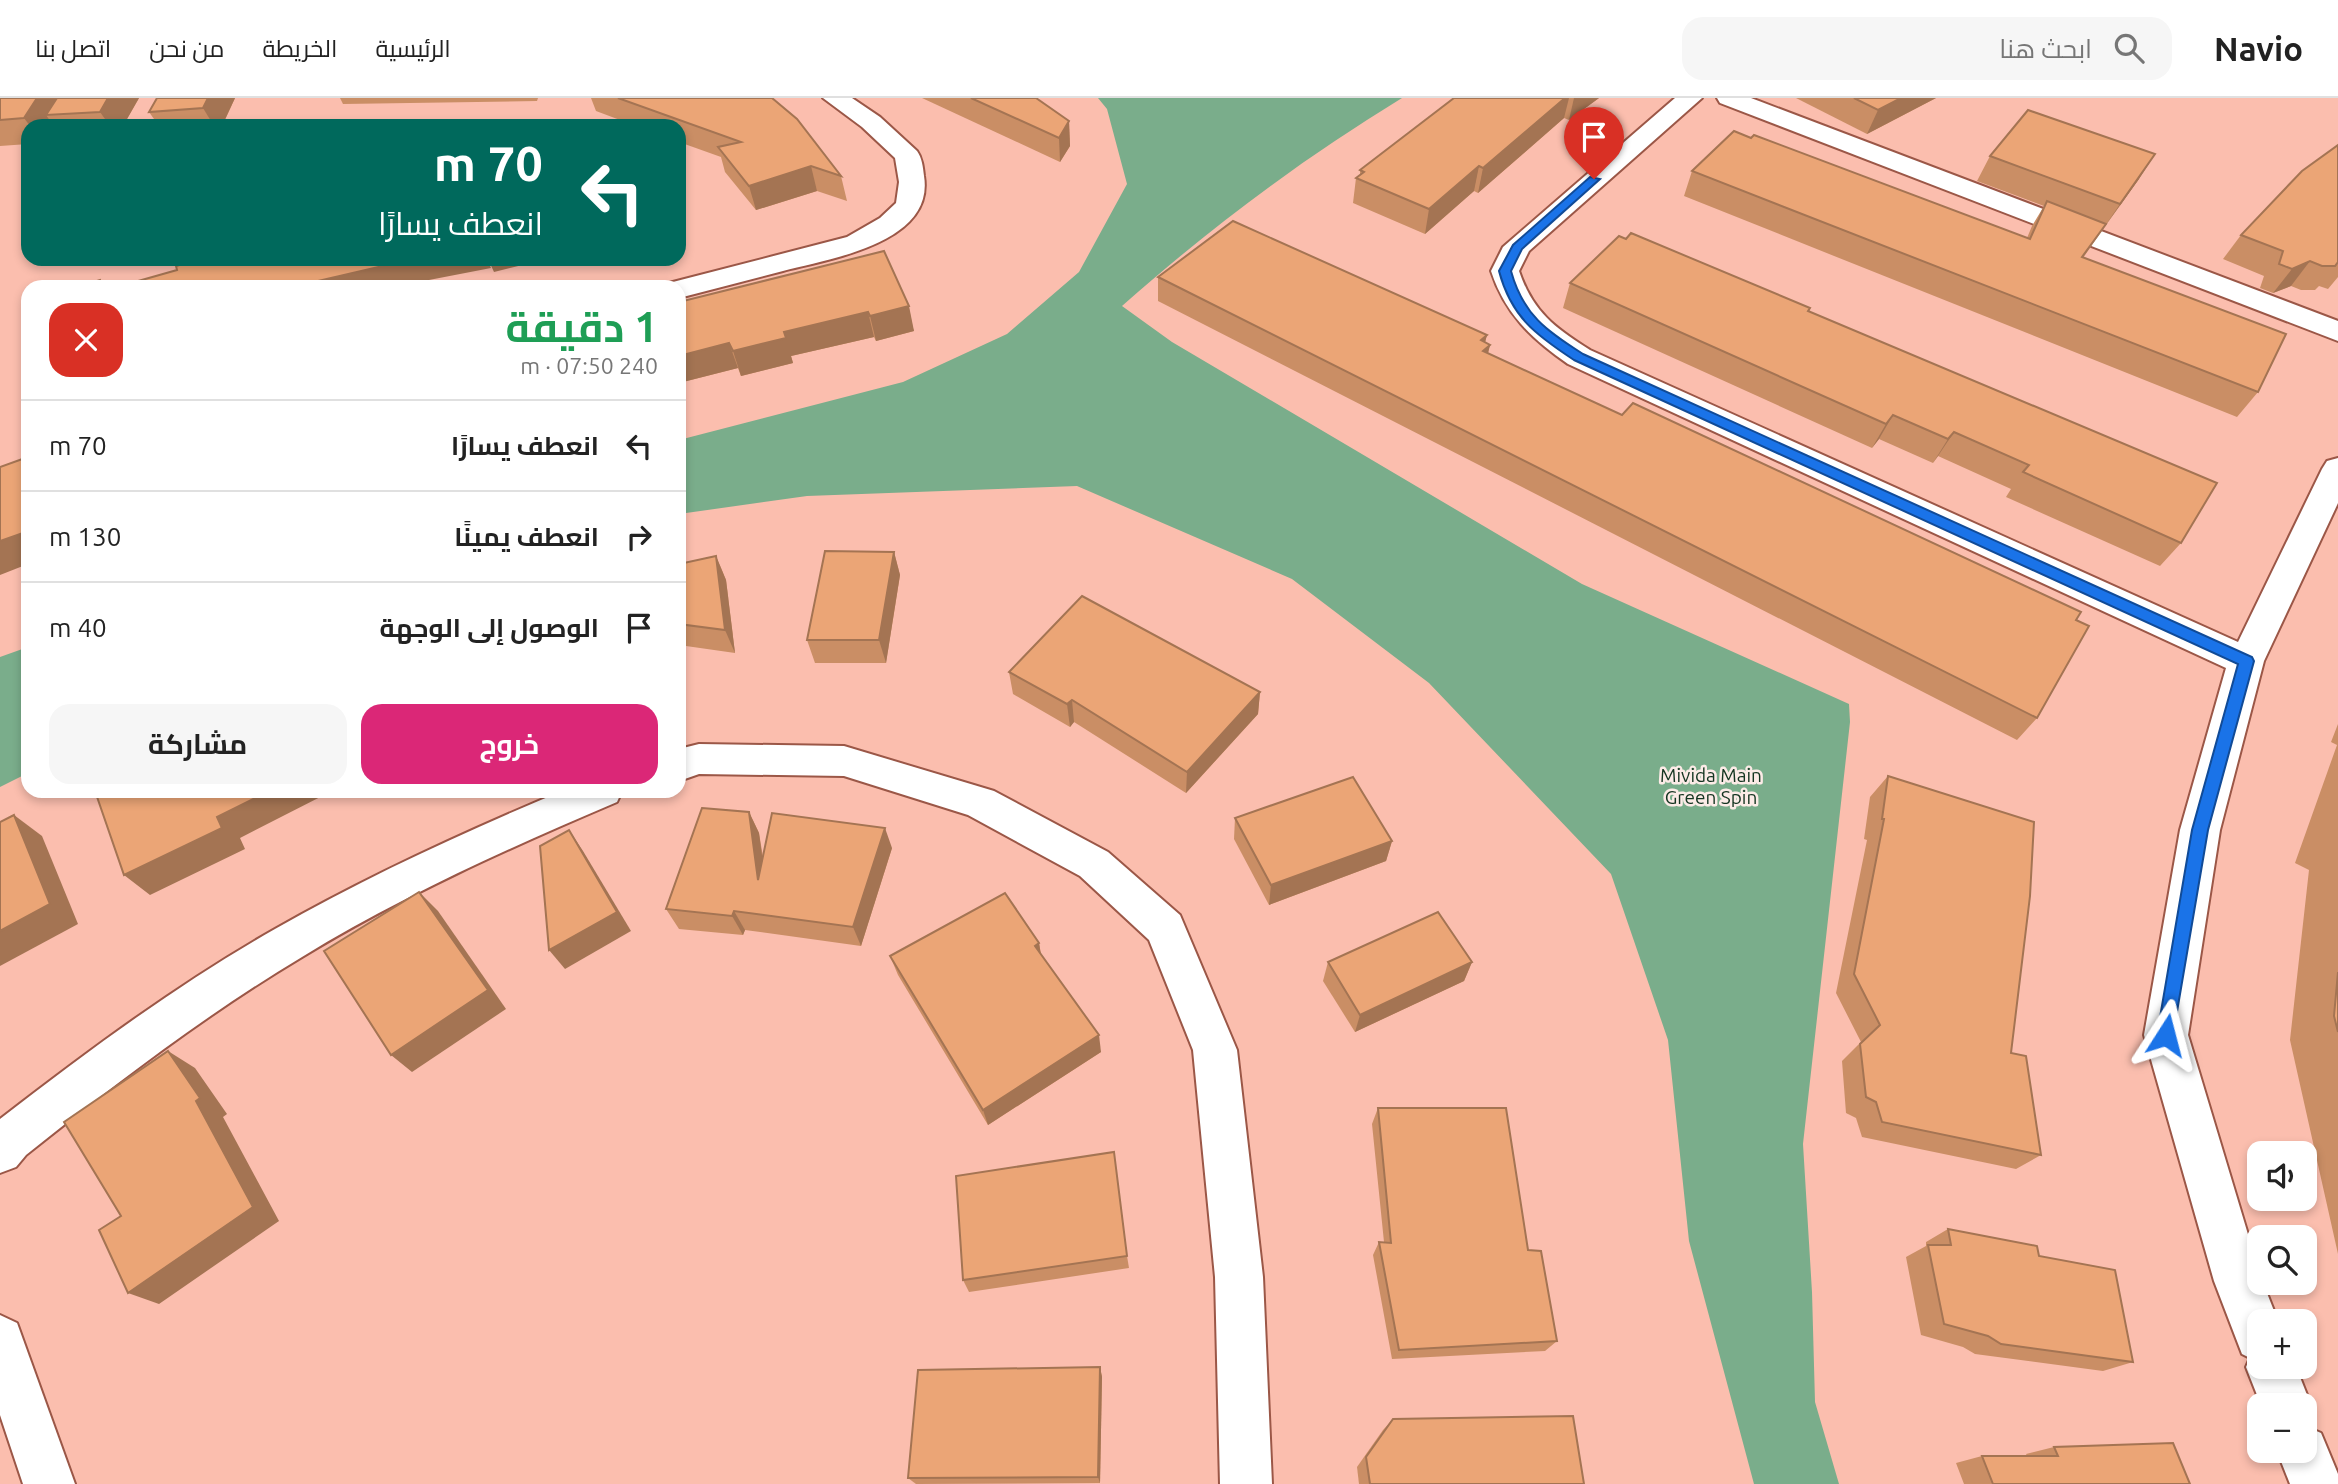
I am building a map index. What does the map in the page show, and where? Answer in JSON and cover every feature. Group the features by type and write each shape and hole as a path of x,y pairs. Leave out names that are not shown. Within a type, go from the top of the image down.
{"street":[{"path":"686,287 857,243 890,224 909,205 912,182 908,156 871,122 835,98"},
{"path":"1690,98 1517,247 1505,271 1511,295 1539,331 1579,357 2246,661"},
{"path":"1729,98 2338,332"},
{"path":"2248,1309 2166,1035 2200,830 2246,661 2338,470"},
{"path":"686,763 699,759 844,761 980,802 1094,864 1165,928 1215,1050 1239,1277 1246,1484"},
{"path":"0,1151 10,1139 121,1052 288,943 468,848 586,798"},
{"path":"0,1340 49,1484"},
{"path":"2308,1463 2316,1484"}],"green space":[{"name":"Mivida Main Green Spin","path":"1098,98 1402,98 1328,145 1257,196 1122,306 1172,342 1582,584 1849,704 1850,722 1803,1144 1812,1292 1815,1402 1839,1484 1754,1484 1689,1241 1668,1040 1611,874 1429,683 1292,579 1077,486 807,496 686,513 686,438 903,382 1007,334 1079,272 1127,184 1107,109"},
{"path":"21,650 21,776 0,787 0,657"}],"building":[{"path":"0,98 37,98 24,118 0,120"},
{"path":"57,98 108,98 100,112 46,115"},
{"path":"157,98 208,98 203,108 149,112"},
{"path":"618,98 772,98 797,119 841,176 811,166 749,186 718,147 741,142 686,122 686,119 677,119"},
{"path":"971,98 1036,98 1069,121 1059,138"},
{"path":"1454,98 1565,98 1483,168 1479,166 1429,209 1356,178 1364,172 1360,170"},
{"path":"1854,98 1901,98 1878,110"},
{"path":"2028,110 2155,154 2120,204 1990,156"},
{"path":"1734,131 1751,138 1754,135 2030,239 2047,201 2106,224 2082,257 2286,334 2258,392 1692,171"},
{"path":"2338,145 2338,262 2335,266 2322,266 2310,261 2292,269 2279,264 2283,251 2241,235 2302,171"},
{"path":"1233,221 1487,335 1481,340 1490,345 1483,351 1622,415 1633,403 2081,612 2076,620 2089,626 2037,718 1158,277"},
{"path":"1631,233 1810,308 1808,311 2217,483 2181,543 2023,472 2029,465 1954,432 1948,439 1893,415 1886,424 1570,283 1619,236 1626,239"},
{"path":"884,251 909,306 870,316 868,312 784,332 786,338 733,351 729,343 686,354 686,300"},
{"path":"176,266 383,266 322,280 142,280 177,270"},
{"path":"21,460 21,534 0,541 0,467"},
{"path":"825,551 894,552 879,640 807,640"},
{"path":"716,556 725,630 686,625 686,562"},
{"path":"1082,596 1260,692 1187,772 1072,700 1067,704 1009,672"},
{"path":"1888,776 2034,822 2030,896 2011,1053 2026,1056 2041,1155 1882,1122 1876,1102 1866,1097 1860,1044 1880,1025 1854,974 1884,819"},
{"path":"1353,777 1392,841 1271,885 1235,818"},
{"path":"97,798 255,798 217,817 222,828 124,875"},
{"path":"702,808 749,812 758,880 772,813 885,828 853,927 734,911 732,916 666,909"},
{"path":"14,815 50,904 0,931 0,822"},
{"path":"569,830 617,912 549,950 540,846"},
{"path":"419,892 488,990 391,1055 324,951"},
{"path":"1005,893 1039,943 1035,946 1099,1035 983,1110 890,956"},
{"path":"1438,912 1472,962 1360,1015 1328,962"},
{"path":"2338,972 2338,1032 2334,1016"},
{"path":"168,1051 200,1098 196,1101 253,1207 128,1293 99,1230 121,1216 64,1122"},
{"path":"1378,1108 1506,1108 1528,1250 1541,1251 1557,1341 1399,1350 1379,1242 1391,1243"},
{"path":"1114,1152 1127,1256 963,1280 956,1176"},
{"path":"1948,1229 2037,1246 2039,1256 2115,1270 2133,1362 2001,1344 1988,1336 1944,1324 1928,1245 1951,1245"},
{"path":"1100,1367 1098,1477 908,1478 918,1370"},
{"path":"1573,1416 1584,1484 1370,1484 1366,1457 1393,1419"},
{"path":"2173,1443 2190,1484 1993,1484 1982,1456 2058,1456 2054,1447"}],"route":[{"path":"1594,179 1517,247 1505,271 1511,295 1539,331 1579,357 2246,661 2200,830 2166,1035"}]}
